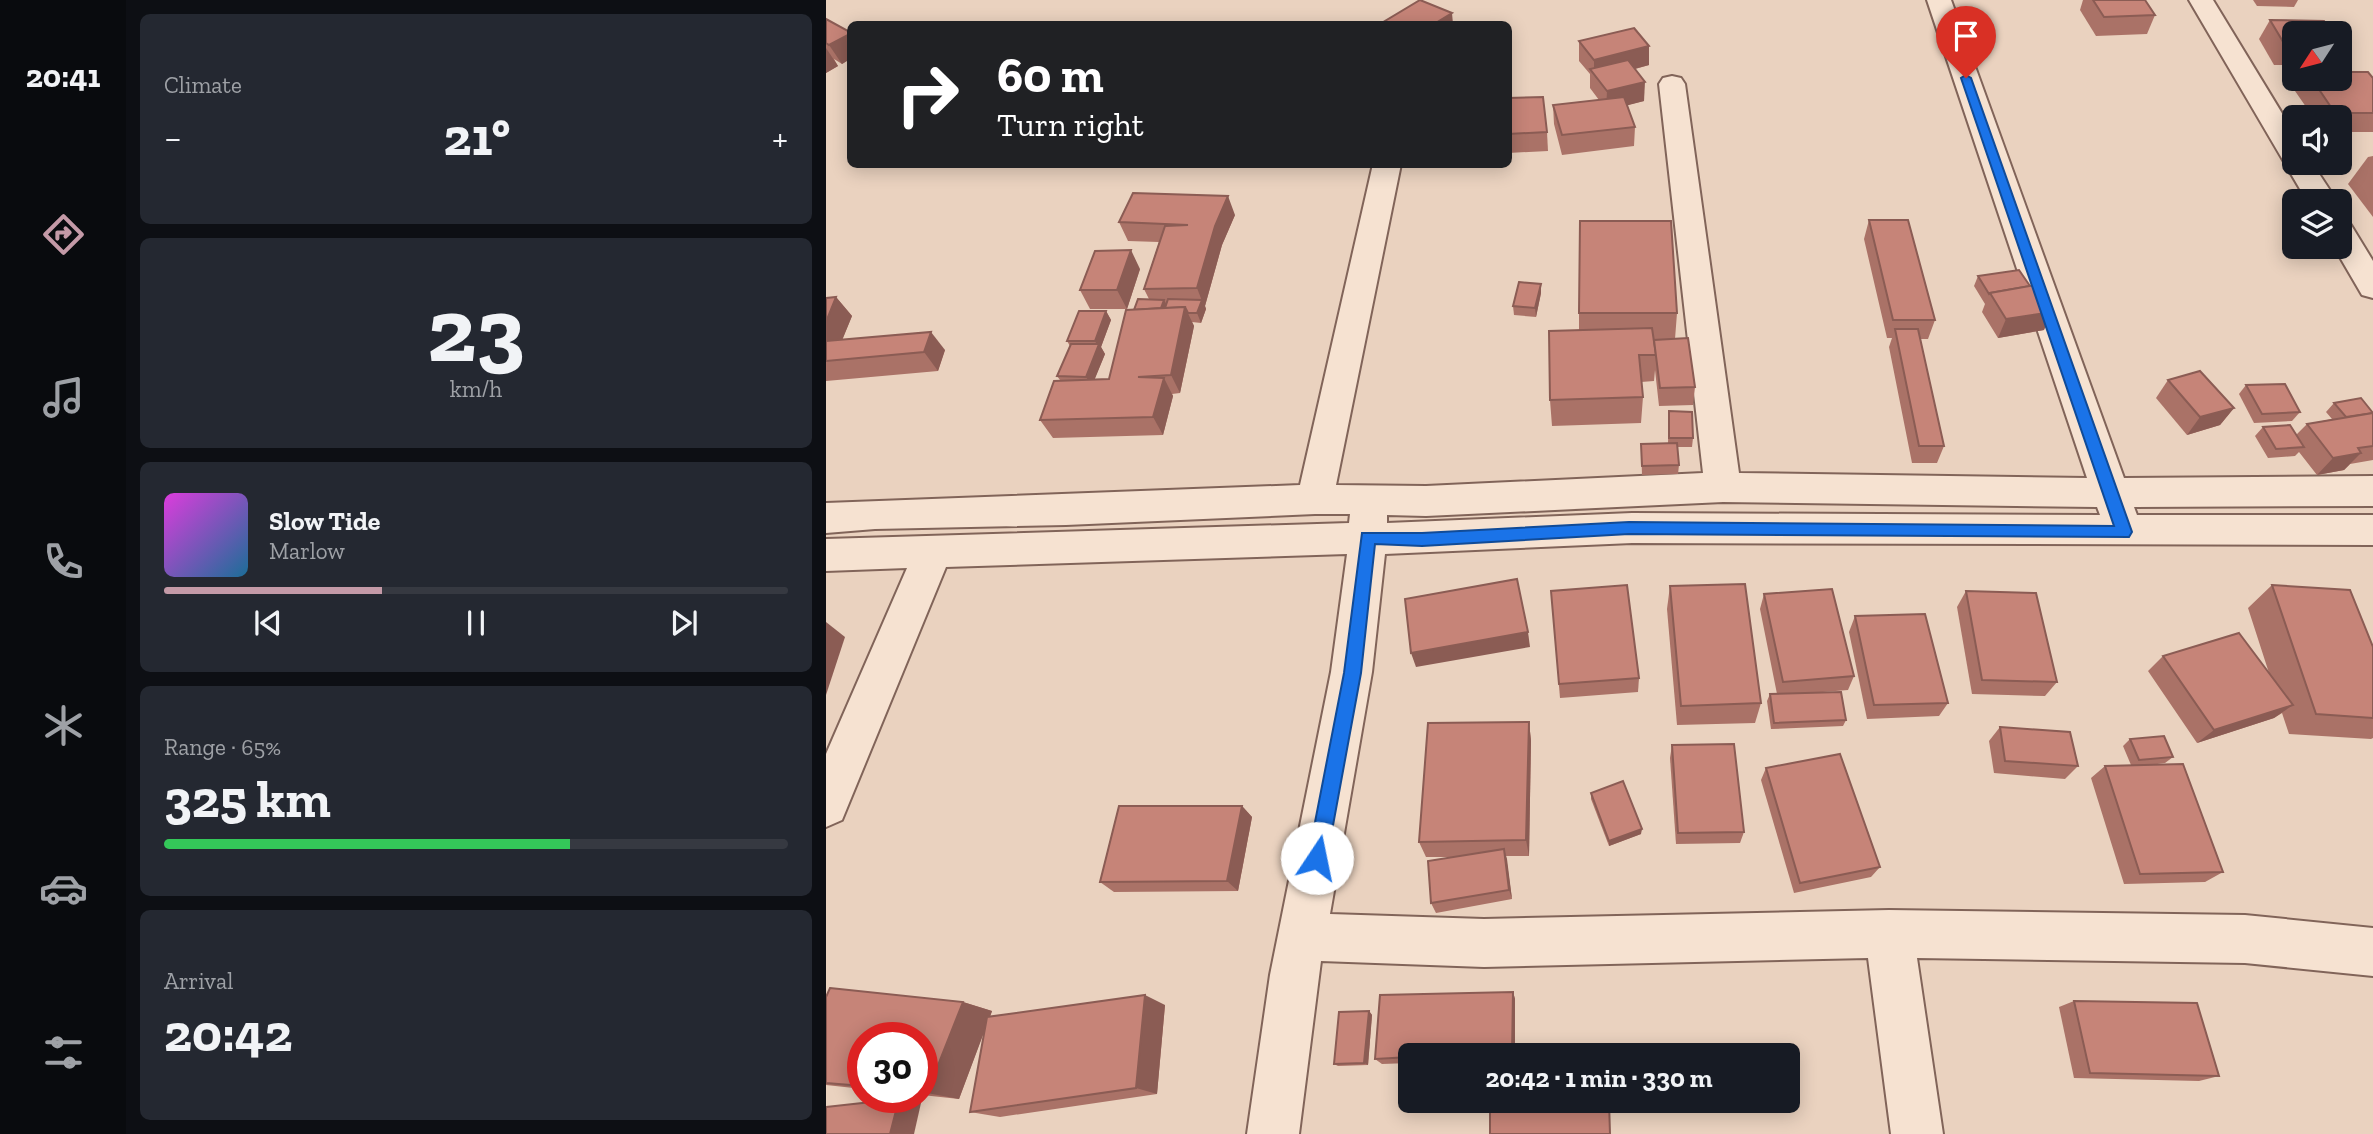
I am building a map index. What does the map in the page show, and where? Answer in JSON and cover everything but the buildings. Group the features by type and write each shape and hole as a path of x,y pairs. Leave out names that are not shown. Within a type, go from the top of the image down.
{"street":[{"path":"1939,0 2124,532"},
{"path":"2201,0 2282,136"},
{"path":"1672,84 1723,487"},
{"path":"1315,499 1386,168"},
{"path":"2352,252 2373,287"},
{"path":"826,555 1068,549 1369,518 1426,500 1723,487 2110,494 2373,491"},
{"path":"826,518 874,514 1066,510 1315,499 1422,540 1629,528 2124,532 2373,530"},
{"path":"1273,1134 1294,975 1353,673 1369,518"},
{"path":"826,805 934,551"},
{"path":"1302,937 1485,943 1889,934 2245,939 2373,953"},
{"path":"1889,934 1917,1134"}],"route":[{"path":"1317,858 1353,673 1368,538 1422,540 1629,528 2124,532 1966,78"}]}
